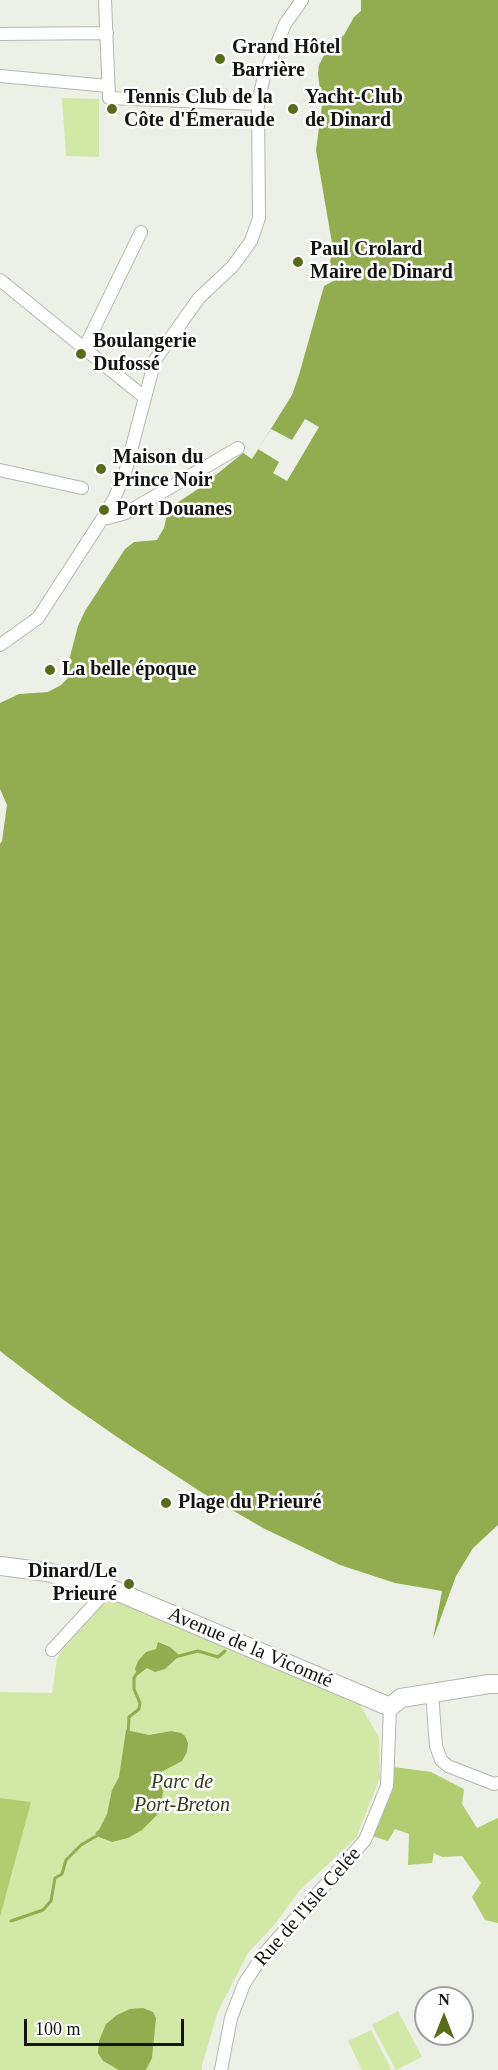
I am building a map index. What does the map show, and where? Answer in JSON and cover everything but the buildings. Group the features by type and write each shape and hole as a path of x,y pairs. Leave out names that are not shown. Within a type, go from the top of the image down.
{"main road":[{"name":"Avenue de la Vicomté","path":"0,1566 47,1572 109,1588 390,1707"},
{"path":"390,1707 401,1698 498,1684"}],"street":[{"path":"105,0 109,92"},
{"path":"0,645 38,618 104,516 125,473 154,360 199,298 233,266 251,241 259,218 258,104 269,60 285,24 302,0"},
{"path":"0,34 107,33"},
{"path":"0,76 109,92 258,104"},
{"path":"84,349 141,232"},
{"path":"0,280 144,397"},
{"path":"104,516 108,518 126,513 238,448"},
{"path":"0,470 82,488"},
{"path":"52,1650 109,1588"},
{"path":"432,1694 436,1746 441,1760 448,1767 494,1784 498,1783"},
{"name":"Rue de l'Isle Celée","path":"221,2070 231,2018 244,1984 263,1955 365,1840 387,1786 390,1707"}],"green space":[{"path":"62,98 99,99 99,157 66,156"},
{"name":"Parc de Port-Breton","path":"109,1598 360,1705 379,1737 380,1778 356,1838 298,1892 275,1924 248,1953 218,2011 202,2070 0,2070 0,1917 30,1802 0,1798 0,1692 52,1693 57,1659 62,1650"},
{"path":"398,2011 414,2042 414,2046 416,2046 422,2057 396,2070 372,2025"},
{"path":"371,2030 390,2070 362,2070 348,2041"}],"shaded area":[{"path":"361,0 498,0 498,1525 473,1548 456,1576 433,1639 442,1591 395,1583 340,1565 263,1528 201,1492 123,1441 65,1401 0,1351 0,844 7,805 0,789 0,703 19,694 48,692 68,678 65,676 78,626 85,611 125,549 134,542 157,540 164,528 168,509 201,487 243,453 252,459 292,395 324,286 350,272 347,267 326,278 333,249 316,150 322,105 318,74 319,65 329,46 344,35 354,17 361,11"},
{"path":"158,1642 170,1647 179,1655 165,1669 155,1672 147,1668 138,1675 135,1669 138,1661 146,1652 156,1649"},
{"path":"126,1730 149,1735 171,1731 181,1733 188,1743 187,1752 182,1761 161,1772 163,1793 158,1814 142,1830 128,1838 112,1842 95,1833 107,1814 112,1790 119,1777"},
{"path":"394,1767 431,1772 464,1789 462,1804 477,1828 498,1818 498,1923 485,1920 472,1897 481,1883 462,1856 442,1857 434,1853 432,1863 408,1865 409,1834 395,1829 388,1841 372,1836"},
{"path":"0,1798 31,1802 0,1917"},
{"path":"143,2008 153,2012 156,2018 152,2058 146,2070 119,2070 103,2061 98,2053 99,2041 106,2024 117,2015 130,2009"}],"pier":[{"path":"305,419 319,427 287,481 273,473 279,462 258,449 271,429 292,440"}],"waterway":[{"path":"175,1657 198,1651 218,1657 225,1651"},
{"path":"128,1734 129,1717 139,1709 140,1703 134,1689 134,1678 139,1670"},
{"path":"11,1921 43,1910 51,1901 55,1878 62,1874 66,1860 99,1832"}],"place":[{"name":"Grand Hôtel Barrière","path":"220,59"},
{"name":"Tennis Club de la Côte d'Émeraude","path":"112,109"},
{"name":"Yacht-Club de Dinard","path":"293,109"},
{"name":"Paul Crolard Maire de Dinard","path":"298,262"},
{"name":"Boulangerie Dufossé","path":"81,354"},
{"name":"Maison du Prince Noir","path":"101,469"},
{"name":"Port Douanes","path":"104,510"},
{"name":"La belle époque","path":"50,670"},
{"name":"Plage du Prieuré","path":"166,1503"},
{"name":"Dinard/Le Prieuré","path":"129,1584"}]}
